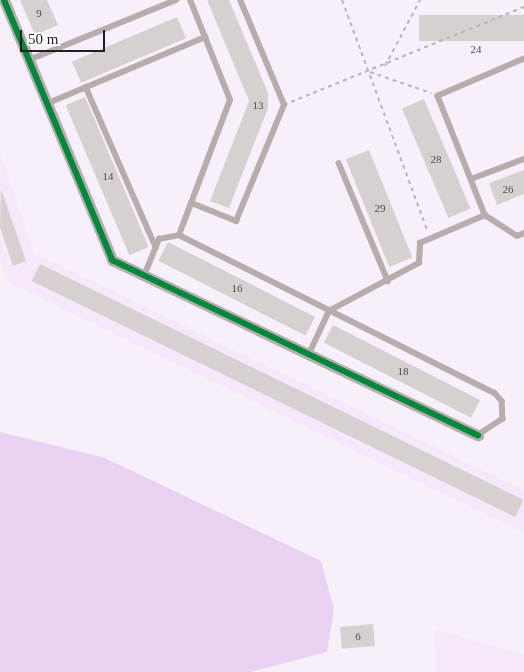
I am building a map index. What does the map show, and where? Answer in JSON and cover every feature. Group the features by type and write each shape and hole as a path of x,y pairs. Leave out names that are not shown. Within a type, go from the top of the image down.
{"street":[{"path":"4,0 112,260 478,435"}],"lane":[{"path":"29,60 176,0"},
{"path":"179,235 230,100 190,0"},
{"path":"192,203 236,221 284,105 240,0"},
{"path":"46,104 205,37"},
{"path":"524,59 438,96 486,215 516,236 524,233"},
{"path":"86,87 156,246"},
{"path":"471,179 524,158"},
{"path":"338,163 388,281"},
{"path":"309,354 329,310 388,281 419,263 420,243 486,215"},
{"path":"144,276 159,239 179,235 495,393 502,401 503,419 478,435"}],"path":[{"path":"342,0 430,239"},
{"path":"385,66 420,0"},
{"path":"284,105 385,66 524,7"},
{"path":"369,72 438,96"}],"shaded area":[{"path":"0,152 34,253 524,490 524,533 8,282 0,259"},
{"path":"0,432 105,458 321,561 334,609 327,652 250,672 0,672"},
{"path":"435,629 524,655 524,672 436,672"}],"building":[{"path":"20,0 47,0 58,25 35,35"},
{"path":"207,0 229,0 268,93 268,108 229,208 210,201 249,101"},
{"path":"419,15 524,15 524,41 419,41"},
{"path":"177,17 186,38 81,83 72,62"},
{"path":"85,97 149,247 129,255 66,105"},
{"path":"424,99 470,209 448,218 402,108"},
{"path":"369,150 412,258 389,267 346,159"},
{"path":"524,170 524,194 497,205 489,183"},
{"path":"1,189 26,261 13,266 0,227"},
{"path":"168,242 315,317 305,336 158,261"},
{"path":"40,264 524,500 515,517 32,281"},
{"path":"333,325 480,400 471,418 324,343"},
{"path":"373,624 375,646 342,649 340,627"}],"cycle path":[{"path":"4,0 112,260 478,435"}]}
